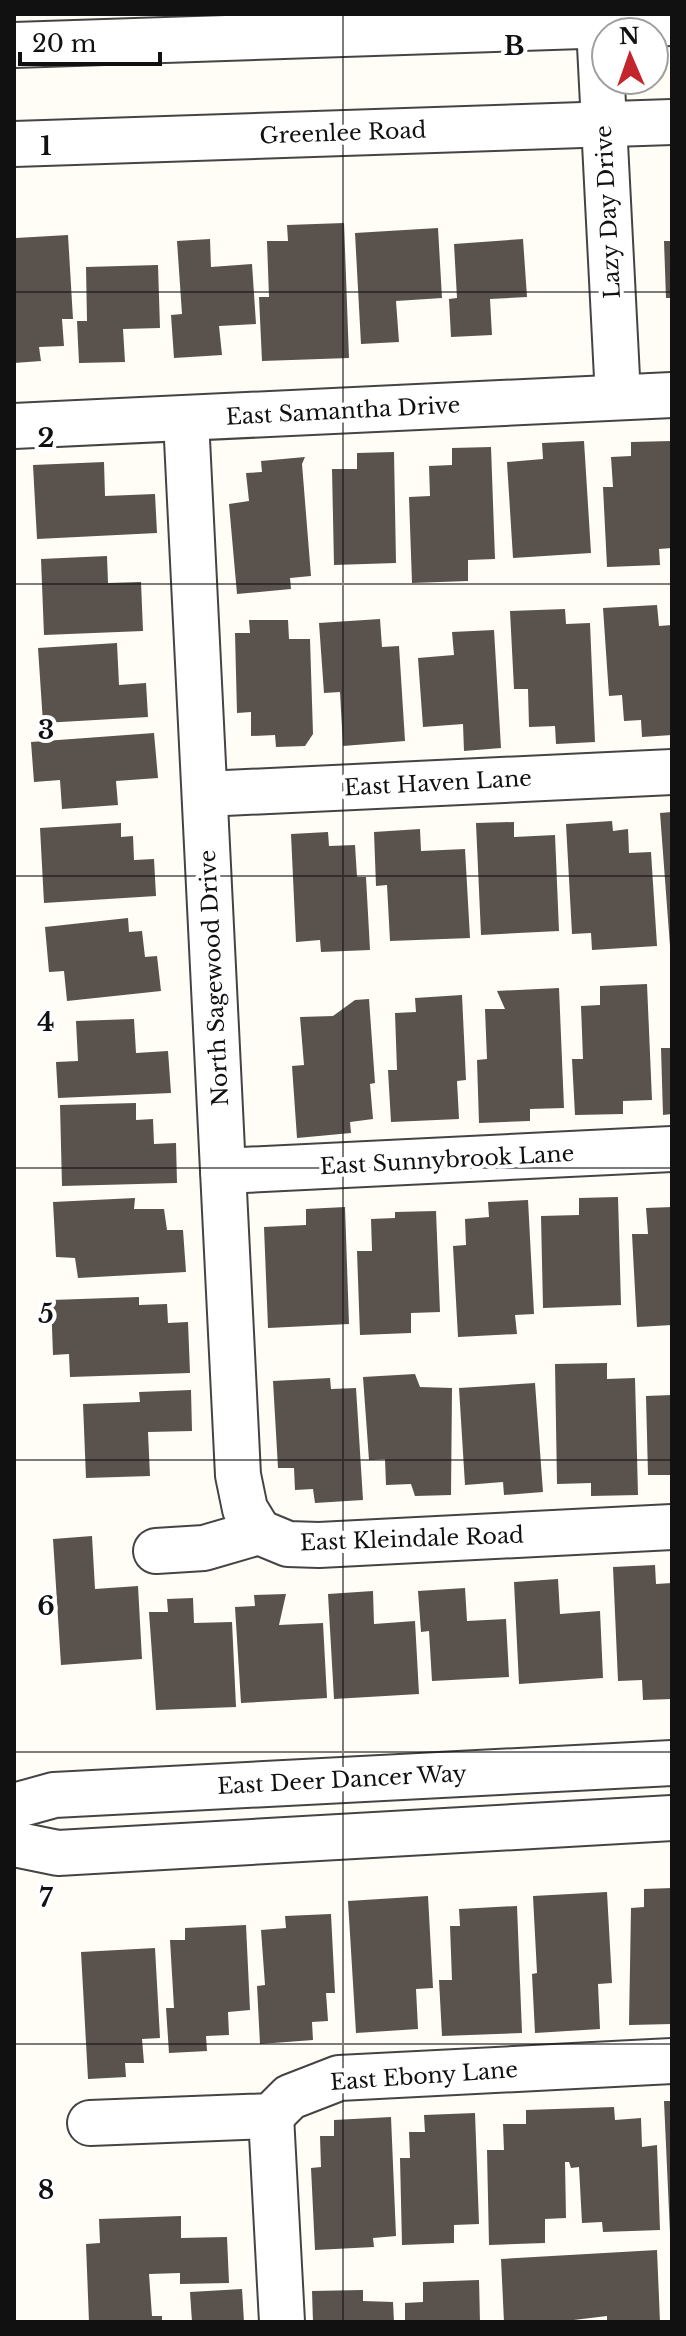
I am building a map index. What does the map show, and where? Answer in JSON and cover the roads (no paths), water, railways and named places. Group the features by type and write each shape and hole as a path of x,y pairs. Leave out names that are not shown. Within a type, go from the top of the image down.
{"street":[{"path":"14,45 590,26"},
{"name":"Lazy Day Drive","path":"602,96 618,397"},
{"name":"Greenlee Road","path":"14,144 672,122"},
{"name":"East Samantha Drive","path":"14,426 672,395"},
{"name":"North Sagewood Drive","path":"186,419 238,1475 245,1509 259,1532"},
{"name":"East Haven Lane","path":"205,794 672,772"},
{"name":"East Sunnybrook Lane","path":"223,1171 672,1149"},
{"name":"East Kleindale Road","path":"259,1532 288,1544 319,1545 672,1527"},
{"path":"156,1551 204,1548 259,1532"},
{"name":"East Deer Dancer Way","path":"14,1806 54,1795 672,1763"},
{"path":"14,1844 58,1853 672,1818"},
{"name":"East Ebony Lane","path":"271,2116 290,2097 339,2078 672,2061"},
{"path":"90,2123 271,2116 282,2322"}]}
